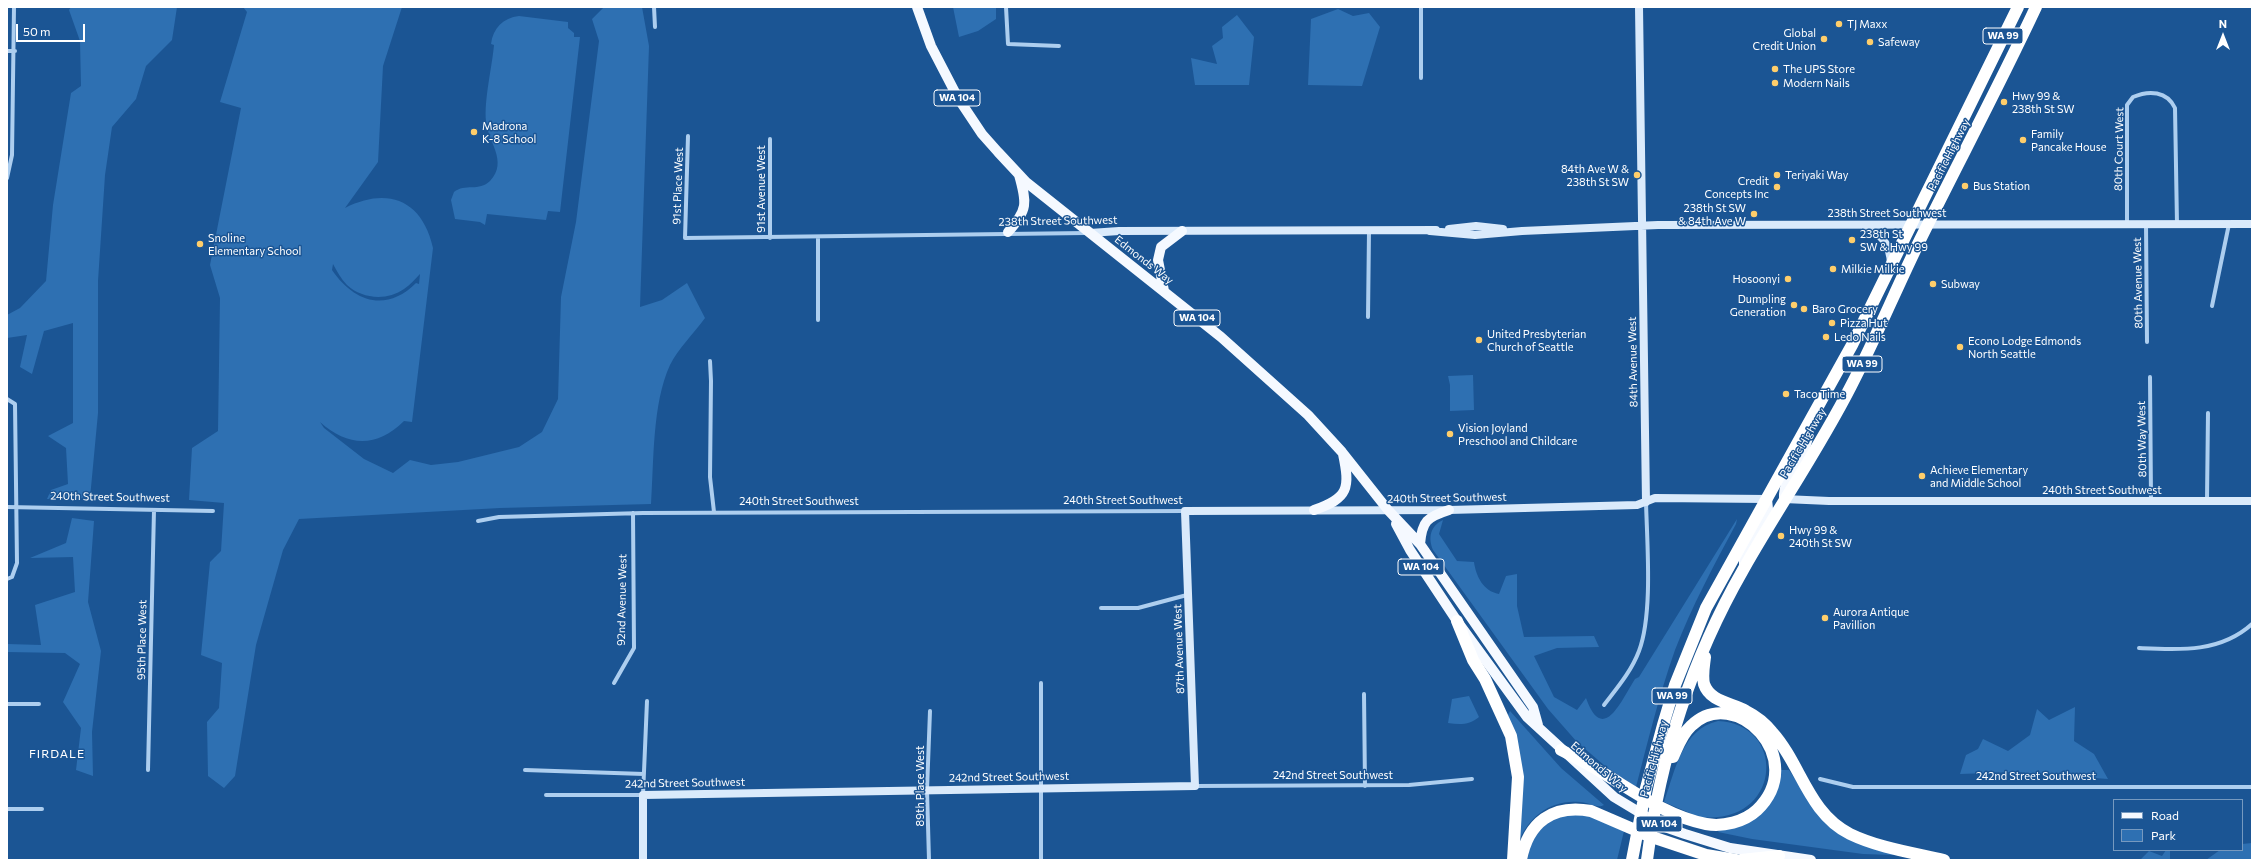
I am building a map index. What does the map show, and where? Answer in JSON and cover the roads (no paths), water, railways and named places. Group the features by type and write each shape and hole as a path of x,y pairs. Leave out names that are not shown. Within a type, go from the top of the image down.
{"highway":[{"name":"Pacific Highway","path":"1632,860 1634,842 1646,788 1675,685 1702,618 1849,351 2018,7"},
{"name":"Pacific Highway","path":"1648,854 1657,793 1684,698 1708,641 1744,567 1852,386 1929,224 2036,7"},
{"path":"1457,621 1473,660 1485,679 1511,736 1518,777 1513,860"},
{"path":"1708,641 1703,674 1707,690 1720,700 1746,710 1759,719 1773,732 1808,793 1825,815 1850,834 1875,843 1944,860"},
{"path":"1560,750 1658,807 1698,821 1719,825 1746,817 1763,804 1773,785 1775,772 1772,752 1764,736 1744,720 1722,714 1702,719 1691,726 1683,736 1657,793"},
{"path":"1521,860 1524,846 1534,827 1553,813 1577,808 1591,811 1670,843 1706,855 1736,860"},
{"path":"1624,860 1627,850 1634,842"},
{"path":"1740,860 1779,856"}],"main road":[{"name":"Edmonds Way","path":"917,7 931,46 958,98 982,134 1020,175 1090,233 1221,337 1292,398 1342,452 1388,510 1420,544 1533,707 1538,725"},
{"path":"1008,232 1020,220 1026,201 1020,175"},
{"path":"1164,291 1158,260 1162,247 1182,231"},
{"path":"1784,499 1785,483 1809,440 1807,428"},
{"path":"1314,510 1332,504 1344,493 1347,475 1342,452"},
{"path":"1744,567 1744,557 1766,516 1768,509 1767,499"},
{"name":"Edmonds Way","path":"1388,510 1410,550 1457,621 1527,717 1538,725 1560,750 1614,797 1662,826 1730,848 1811,860"},
{"path":"1420,544 1422,526 1428,519 1449,510"}],"street":[{"path":"7,178 12,155 15,51 14,7"},
{"path":"654,7 655,27"},
{"path":"1006,7 1008,44 1060,46"},
{"path":"1421,7 1421,78"},
{"name":"84th Avenue West","path":"1604,705 1625,679 1639,651 1647,611 1639,7"},
{"path":"7,51 15,51"},
{"name":"80th Court West","path":"2127,224 2127,105 2133,97 2152,93 2163,95 2172,101 2175,108 2177,224"},
{"name":"91st Place West","path":"685,238 688,136"},
{"name":"91st Avenue West","path":"770,139 770,238"},
{"path":"7,155 12,155"},
{"name":"80th Avenue West","path":"2146,224 2147,342"},
{"path":"2212,306 2229,224"},
{"name":"238th Street Southwest","path":"685,238 818,238 1008,232 1430,231 1476,226 1522,231 1642,226 2252,224"},
{"path":"1862,225 1876,232 1886,242 1890,253 1891,267"},
{"path":"1368,316 1369,231"},
{"path":"818,238 818,320"},
{"path":"710,361 710,477 714,512"},
{"name":"80th Way West","path":"2150,377 2151,500"},
{"path":"7,399 15,404 18,563 12,577 7,579"},
{"path":"2207,500 2208,413"},
{"name":"240th Street Southwest","path":"478,521 498,517 714,512 1449,510 1637,505 1655,498 1767,499"},
{"name":"240th Street Southwest","path":"1784,499 1829,501 2252,500"},
{"name":"240th Street Southwest","path":"7,506 213,511"},
{"name":"95th Place West","path":"148,770 154,510"},
{"name":"87th Avenue West","path":"1185,511 1195,786"},
{"name":"92nd Avenue West","path":"614,683 634,648 633,513"},
{"path":"1102,608 1138,608 1187,595"},
{"path":"2139,648 2184,650 2215,645 2241,635 2252,624"},
{"path":"1041,683 1041,860"},
{"path":"1364,694 1365,786"},
{"path":"643,860 643,794 647,701"},
{"path":"7,704 39,704"},
{"name":"89th Place West","path":"929,860 927,790 930,711"},
{"name":"242nd Street Southwest","path":"525,770 644,774"},
{"name":"242nd Street Southwest","path":"546,795 1040,787 1365,786 1409,785 1472,779"},
{"name":"242nd Street Southwest","path":"1820,779 1853,787 2252,787"},
{"path":"7,809 42,808"}],"place":[{"name":"TJ Maxx","path":"1839,24"},
{"name":"Global Credit Union","path":"1824,39"},
{"name":"Safeway","path":"1870,42"},
{"name":"The UPS Store","path":"1775,69"},
{"name":"Modern Nails","path":"1775,83"},
{"name":"Hwy 99 & 238th St SW","path":"2004,102"},
{"name":"Madrona K-8 School","path":"474,132"},
{"name":"Family Pancake House","path":"2023,140"},
{"name":"84th Ave W & 238th St SW","path":"1637,175"},
{"name":"Teriyaki Way","path":"1777,175"},
{"name":"Bus Station","path":"1965,186"},
{"name":"Credit Concepts Inc","path":"1777,187"},
{"name":"238th St SW & 84th Ave W","path":"1754,214"},
{"name":"238th St SW & Hwy 99","path":"1852,240"},
{"name":"Snoline Elementary School","path":"200,244"},
{"name":"Milkie Milkie","path":"1833,269"},
{"name":"Hosoonyi","path":"1788,279"},
{"name":"Subway","path":"1933,284"},
{"name":"Dumpling Generation","path":"1794,305"},
{"name":"Baro Grocery","path":"1804,309"},
{"name":"Pizza Hut","path":"1832,323"},
{"name":"Ledo Nails","path":"1826,337"},
{"name":"United Presbyterian Church of Seattle","path":"1479,340"},
{"name":"Econo Lodge Edmonds North Seattle","path":"1960,347"},
{"name":"Taco Time","path":"1786,394"},
{"name":"Vision Joyland Preschool and Childcare","path":"1450,434"},
{"name":"Achieve Elementary and Middle School","path":"1922,476"},
{"name":"Hwy 99 & 240th St SW","path":"1781,536"},
{"name":"Aurora Antique Pavillion","path":"1825,618"}],"district":[{"name":"FIRDALE","path":"57,754"}]}
